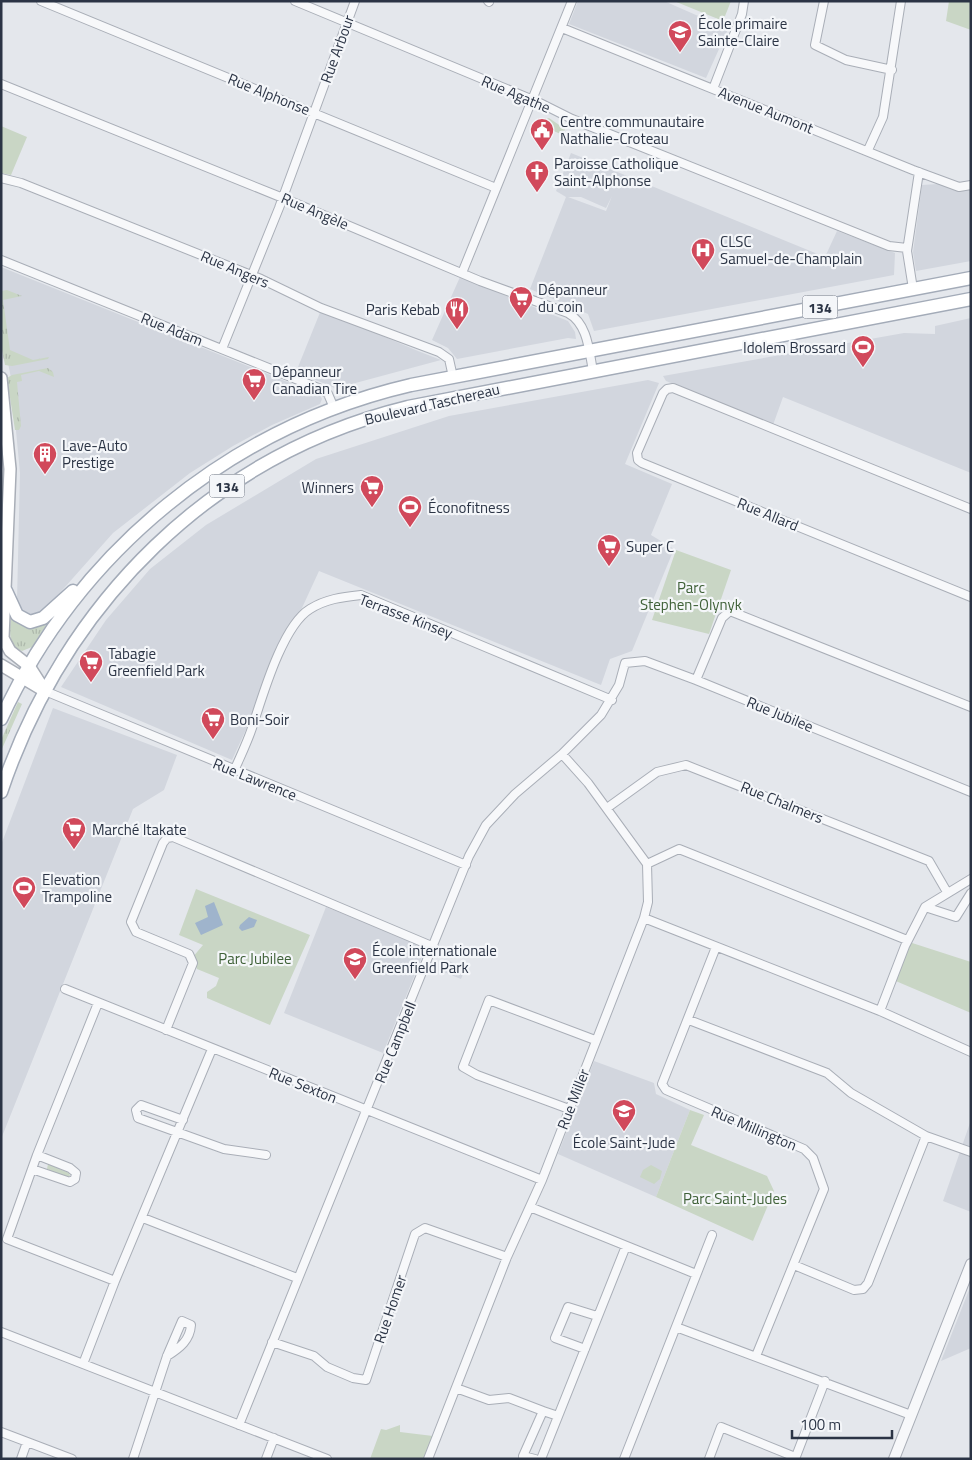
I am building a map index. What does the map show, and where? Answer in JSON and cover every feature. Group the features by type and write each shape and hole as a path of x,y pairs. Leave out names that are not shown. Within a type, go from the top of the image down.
{"main road":[{"name":"Boulevard Taschereau","path":"1,719 21,679 65,611 118,548 167,504 228,460 276,433 334,408 390,390 971,278"},
{"name":"Boulevard Taschereau","path":"1,792 20,743 45,691 94,617 146,556 206,502 258,466 321,435 389,412 971,299"},
{"path":"1,378 6,471 6,591 3,641 10,652 29,666 45,691"},
{"path":"6,591 19,617 28,622 38,620 118,548"},
{"path":"1,665 21,679 45,691"}],"street":[{"name":"Rue Alphonse","path":"41,1 496,188"},
{"name":"Rue Agathe","path":"295,1 532,100 572,119 889,246 907,248"},
{"name":"Rue Arbour","path":"222,349 283,198 355,1"},
{"path":"462,273 572,1"},
{"path":"713,89 742,14 744,1"},
{"path":"824,1 815,45 846,60 892,70"},
{"path":"868,150 883,117 892,70 901,1"},
{"name":"Avenue Aumont","path":"562,28 919,172 959,187 971,185"},
{"name":"Rue Angèle","path":"1,84 574,317 585,332 593,371"},
{"path":"913,289 907,248 919,172"},
{"name":"Rue Angers","path":"1,178 21,183 252,276 326,310 442,353 449,360 452,377"},
{"name":"Rue Adam","path":"1,260 324,390 334,408"},
{"name":"Rue Allard","path":"971,509 673,388 667,389 662,395 637,452 637,458 640,462 971,598"},
{"name":"Terrasse Kinsey","path":"234,771 252,730 264,690 292,626 308,610 335,598 361,596 612,700"},
{"path":"696,680 722,618 730,611 971,707"},
{"name":"Rue Jubilee","path":"612,700 619,685 625,663 645,661 971,792"},
{"name":"Rue Lawrence","path":"45,691 234,771 466,865"},
{"name":"Rue Campbell","path":"239,1424 466,865 486,825 515,794 562,754 601,715 612,700"},
{"path":"562,754 607,808 647,864 678,849 907,940"},
{"name":"Rue Chalmers","path":"607,808 657,772 686,765 930,861 947,892"},
{"path":"166,1030 193,964 189,954 136,932 132,922 163,843 168,838 172,837 223,857 434,947"},
{"name":"Rue Miller","path":"428,1459 507,1257 542,1180 644,918 648,902 647,864"},
{"path":"880,1011 907,940 925,907 971,879"},
{"path":"925,907 956,918 971,893"},
{"path":"644,918 880,1011 971,1052"},
{"name":"Rue Millington","path":"716,947 689,1020 662,1084 666,1090 804,1149 813,1158 824,1189 756,1356"},
{"name":"Rue Sexton","path":"65,989 542,1180"},
{"path":"569,1109 477,1075 463,1066 489,1000 595,1040"},
{"path":"98,1003 37,1155 7,1239 115,1281"},
{"path":"689,1020 827,1073 851,1093 926,1136 971,1152"},
{"path":"83,1364 115,1281 179,1132 212,1048"},
{"path":"183,1120 142,1104 136,1110 138,1118 224,1149 266,1155"},
{"path":"794,1265 854,1290 863,1289 868,1283 926,1136"},
{"path":"32,1169 65,1181 70,1182 75,1179 76,1173 70,1168 37,1155"},
{"path":"530,1207 696,1274"},
{"path":"143,1218 297,1278"},
{"name":"Rue Homer","path":"272,1342 314,1356 327,1367 353,1378 366,1380 416,1234 425,1228 507,1257"},
{"path":"624,1459 712,1235"},
{"path":"541,1459 626,1246"},
{"path":"894,1459 971,1264"},
{"path":"585,1349 555,1338 568,1307 597,1316"},
{"path":"676,1326 911,1415"},
{"path":"1,1332 328,1459"},
{"path":"133,1459 167,1356"},
{"path":"709,1459 722,1427 795,1458 825,1382"},
{"path":"456,1388 489,1400 509,1398 558,1416"},
{"path":"535,1459 523,1456 543,1411"},
{"path":"1,1432 72,1459"},
{"path":"266,1459 274,1438"},
{"path":"21,1459 28,1442"}],"shaded area":[{"name":"École primaire Sainte-Claire","path":"578,1 664,1 728,29 706,78 569,24"},
{"path":"571,153 825,257 837,231 895,253 894,275 594,331 588,314 530,289 566,197 556,191","holes":["612,196 606,211 568,197 581,197 606,208"]},
{"path":"971,182 971,261 916,271 913,252 922,185"},
{"path":"1,267 320,395 322,399 320,404 272,425 233,446 190,473 113,533 41,614 31,616 23,613 17,600 20,473 11,378 1,328"},
{"path":"460,277 568,321 575,332 576,339 568,338 457,359 448,348 432,340"},
{"path":"321,310 441,360 348,385 336,390 333,387 296,372"},
{"path":"971,318 971,473 783,397 773,425 666,381 663,376 904,333 935,334 935,326"},
{"path":"648,380 659,383 625,464 672,484 651,535 674,549 632,651 610,659 601,685 319,571 232,760 61,687 106,620 150,569 206,525 316,459 449,416"},
{"path":"53,708 177,755 164,790 133,809 1,1139 1,845"},
{"name":"École internationale Greenfield Park","path":"326,907 426,947 383,1053 284,1013"},
{"path":"444,959 466,968 461,979 439,970"},
{"name":"École Saint-Jude","path":"594,1061 654,1083 656,1094 690,1110 656,1197 558,1154"},
{"path":"971,1120 971,1212 943,1201"},
{"path":"971,1285 971,1348 941,1361"}],"green space":[{"path":"674,1 731,1 723,21"},
{"path":"949,1 971,1 971,30 946,21"},
{"path":"549,118 565,129 563,135 542,126 544,120"},
{"path":"1,126 27,137 11,175 1,173"},
{"path":"7,290 22,296 3,300 10,350 33,360 49,357 48,359 12,366 5,365 1,345 1,291"},
{"path":"48,368 53,372 54,377 39,371 21,375 22,381 17,382 21,426 19,430 15,430 7,378 12,375"},
{"name":"Parc Stephen-Olynyk","path":"676,550 731,570 709,634 652,620"},
{"path":"11,618 29,627 50,619 32,647 22,651 14,645 10,637"},
{"path":"18,702 22,704 1,751 1,740"},
{"name":"Parc Jubilee","path":"196,889 310,935 270,1025 207,998 207,992 216,986 219,978 197,969 192,958 203,945 179,935"},
{"path":"906,941 971,962 971,1013 891,979"},
{"name":"Parc Saint-Judes","path":"690,1110 704,1115 691,1145 767,1176 774,1191 753,1241 656,1197"},
{"path":"48,1164 69,1173 70,1176 66,1178 47,1169"},
{"path":"651,1165 662,1171 660,1179 654,1184 640,1177 643,1170"},
{"path":"400,1425 400,1432 433,1436 423,1459 370,1459 381,1429 386,1430"}],"water":[{"path":"214,902 223,925 201,935 195,923 208,917 205,906"},
{"path":"249,917 257,920 254,927 242,931 239,928 240,925"}],"place":[{"name":"École primaire Sainte-Claire","path":"680,53"},
{"name":"Centre communautaire Nathalie-Croteau","path":"542,151"},
{"name":"Paroisse Catholique Saint-Alphonse","path":"537,193"},
{"name":"CLSC Samuel-de-Champlain","path":"703,271"},
{"name":"Dépanneur du coin","path":"521,319"},
{"name":"Paris Kebab","path":"457,330"},
{"name":"Idolem Brossard","path":"863,368"},
{"name":"Dépanneur Canadian Tire","path":"254,401"},
{"name":"Lave-Auto Prestige","path":"45,475"},
{"name":"Winners","path":"372,508"},
{"name":"Éconofitness","path":"410,528"},
{"name":"Super C","path":"609,567"},
{"name":"Tabagie Greenfield Park","path":"91,683"},
{"name":"Boni-Soir","path":"213,740"},
{"name":"Marché Itakate","path":"74,850"},
{"name":"Elevation Trampoline","path":"24,909"},
{"name":"École internationale Greenfield Park","path":"355,980"},
{"name":"École Saint-Jude","path":"624,1132"}]}
